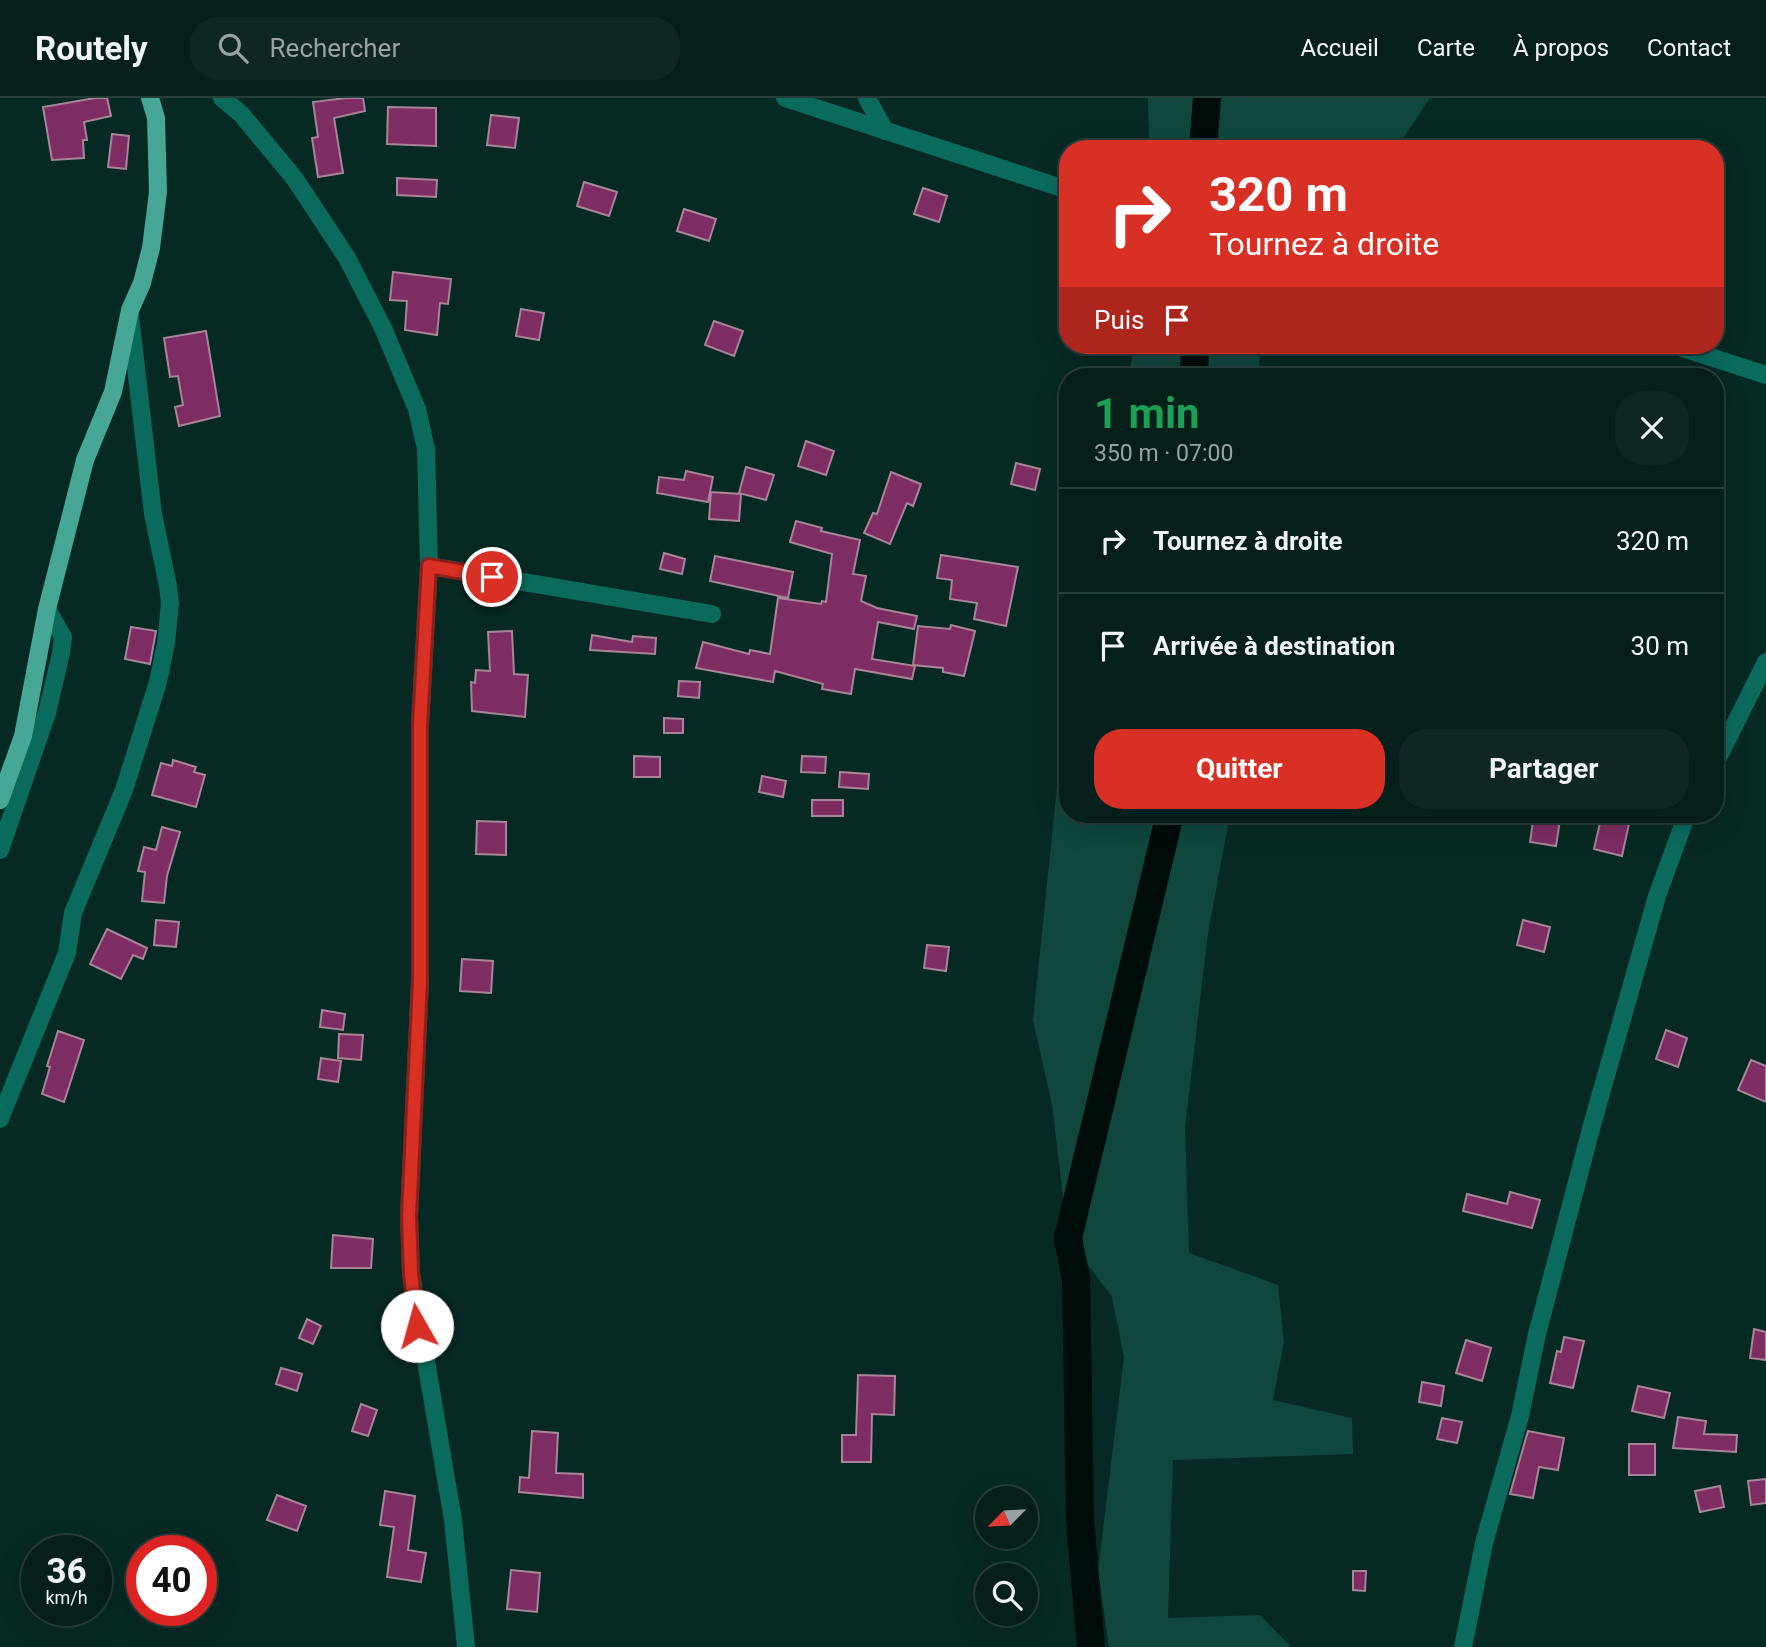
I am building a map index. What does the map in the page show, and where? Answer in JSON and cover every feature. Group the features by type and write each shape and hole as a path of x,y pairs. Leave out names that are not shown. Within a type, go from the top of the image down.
{"main road":[{"path":"0,800 23,736 47,609 85,460 113,392 130,310 151,248 158,192 156,118 150,98"}],"street":[{"path":"222,98 241,114 295,179 347,258 383,327 417,409 426,449 429,566 420,725 420,981 409,1216 411,1273 417,1326 453,1520 466,1647"},
{"path":"785,98 1059,187"},
{"path":"867,98 885,131"},
{"path":"0,1119 67,953 73,913 124,790 158,682 166,643 169,594 145,455 130,310"},
{"path":"1702,354 1766,374"},
{"path":"429,566 712,614"},
{"path":"0,850 47,713 61,653 63,637 47,609"},
{"path":"1724,746 1766,662"},
{"path":"1463,1647 1484,1543 1520,1416 1536,1334 1657,896 1684,823"}],"green space":[{"path":"1148,98 1430,98 1402,140 1149,140"},
{"path":"1133,354 1260,354 1259,368 1130,368"},
{"path":"1059,768 1059,823 1228,823 1208,933 1185,1127 1189,1253 1278,1285 1284,1342 1273,1400 1352,1418 1353,1454 1173,1460 1168,1618 1260,1615 1291,1647 1109,1647 1098,1571 1124,1357 1112,1297 1068,1238 1052,1105 1033,1020"}],"building":[{"path":"107,98 111,116 84,122 87,140 83,140 84,158 52,160 43,107"},
{"path":"363,98 365,111 334,118 343,173 318,177 312,138 318,137 313,102"},
{"path":"388,107 436,108 436,146 387,144"},
{"path":"491,115 519,118 515,148 487,145"},
{"path":"112,134 129,136 126,169 108,167"},
{"path":"397,178 437,180 436,197 397,195"},
{"path":"584,182 617,192 609,216 577,206"},
{"path":"923,188 947,196 939,222 914,214"},
{"path":"684,209 716,219 709,241 677,231"},
{"path":"393,272 451,279 448,304 440,303 437,335 405,330 407,301 390,300"},
{"path":"521,309 544,313 539,340 516,336"},
{"path":"714,321 743,331 734,356 705,345"},
{"path":"206,331 220,416 179,426 175,407 183,405 178,376 170,377 164,338"},
{"path":"806,441 834,451 826,475 798,466"},
{"path":"1016,463 1040,469 1035,490 1011,484"},
{"path":"746,467 774,475 766,500 739,493"},
{"path":"686,471 713,477 708,502 657,493 659,477 684,480"},
{"path":"891,472 921,484 913,506 907,503 890,544 864,533 873,513 877,514"},
{"path":"711,492 741,494 739,521 709,519"},
{"path":"796,521 822,528 821,531 860,540 853,574 866,576 861,601 877,608 917,616 914,629 878,622 872,659 915,666 912,679 855,669 851,694 822,689 823,684 775,671 773,682 696,668 703,642 749,654 750,650 770,654 778,598 821,604 822,601 826,602 832,554 790,542"},
{"path":"664,553 685,559 682,574 660,569"},
{"path":"941,555 1018,567 1006,626 974,619 977,603 950,599 952,580 937,578"},
{"path":"715,556 793,572 788,598 710,581"},
{"path":"951,625 975,631 964,676 943,672 943,668 913,665 918,626 950,629"},
{"path":"131,627 156,631 150,664 125,659"},
{"path":"512,631 514,674 528,675 525,717 472,711 471,682 475,683 476,670 490,671 488,632"},
{"path":"592,635 632,642 633,636 656,638 655,654 590,650"},
{"path":"679,681 700,682 699,698 678,696"},
{"path":"664,718 683,719 683,733 664,733"},
{"path":"634,756 660,757 660,777 634,777"},
{"path":"802,756 826,757 825,773 801,772"},
{"path":"173,760 196,767 194,772 205,775 196,807 152,795 161,763 172,766"},
{"path":"840,772 869,774 868,789 839,787"},
{"path":"762,776 786,781 783,797 759,792"},
{"path":"812,800 843,800 843,816 812,816"},
{"path":"477,821 506,822 506,855 476,854"},
{"path":"1533,823 1560,823 1556,846 1530,842"},
{"path":"1600,823 1629,824 1622,856 1594,849"},
{"path":"162,827 180,832 167,876 164,903 142,901 145,872 138,871 144,847 156,850"},
{"path":"156,920 179,922 176,947 154,945"},
{"path":"1523,920 1550,927 1544,952 1517,945"},
{"path":"107,929 147,948 143,959 133,955 121,979 90,964"},
{"path":"927,945 949,947 946,971 924,968"},
{"path":"462,959 493,961 491,993 460,991"},
{"path":"322,1010 345,1014 343,1030 320,1027"},
{"path":"1666,1030 1687,1038 1678,1067 1656,1059"},
{"path":"58,1031 84,1040 64,1102 42,1094"},
{"path":"339,1034 363,1035 361,1060 338,1058"},
{"path":"321,1058 341,1061 338,1082 318,1079"},
{"path":"1751,1060 1766,1066 1766,1102 1738,1090"},
{"path":"1510,1192 1540,1200 1532,1228 1463,1211 1467,1194 1507,1204"},
{"path":"333,1235 373,1239 371,1268 331,1268"},
{"path":"307,1319 321,1326 313,1344 299,1338"},
{"path":"1754,1329 1766,1332 1766,1360 1750,1358"},
{"path":"1564,1337 1584,1341 1573,1388 1550,1383 1557,1351 1561,1352"},
{"path":"1466,1340 1491,1348 1482,1381 1456,1373"},
{"path":"281,1368 302,1374 297,1391 276,1384"},
{"path":"858,1375 895,1376 894,1415 872,1414 871,1462 842,1462 842,1435 856,1435"},
{"path":"1422,1382 1444,1386 1441,1406 1419,1402"},
{"path":"1638,1386 1670,1393 1664,1418 1632,1411"},
{"path":"361,1404 377,1410 368,1436 352,1431"},
{"path":"1678,1417 1706,1421 1704,1434 1737,1435 1736,1452 1673,1448"},
{"path":"1442,1418 1462,1422 1457,1443 1437,1439"},
{"path":"532,1431 558,1433 556,1473 583,1474 583,1498 519,1492 520,1477 529,1478"},
{"path":"1528,1431 1564,1438 1558,1470 1539,1467 1533,1498 1510,1494"},
{"path":"1629,1444 1655,1444 1655,1475 1629,1475"},
{"path":"1766,1479 1766,1503 1751,1505 1748,1481"},
{"path":"1720,1486 1724,1507 1700,1512 1695,1491"},
{"path":"385,1491 415,1496 408,1550 426,1553 421,1582 387,1577 394,1527 380,1525"},
{"path":"277,1495 306,1506 297,1531 267,1520"},
{"path":"511,1570 540,1573 537,1612 507,1609"},
{"path":"1353,1571 1366,1571 1365,1591 1353,1590"}],"waterway":[{"path":"1204,140 1207,98"},
{"path":"1194,368 1195,354"},
{"path":"1091,1647 1080,1520 1076,1279 1068,1238 1168,823"}],"route":[{"path":"417,1326 411,1273 409,1216 420,981 420,725 429,566 492,577"}]}
